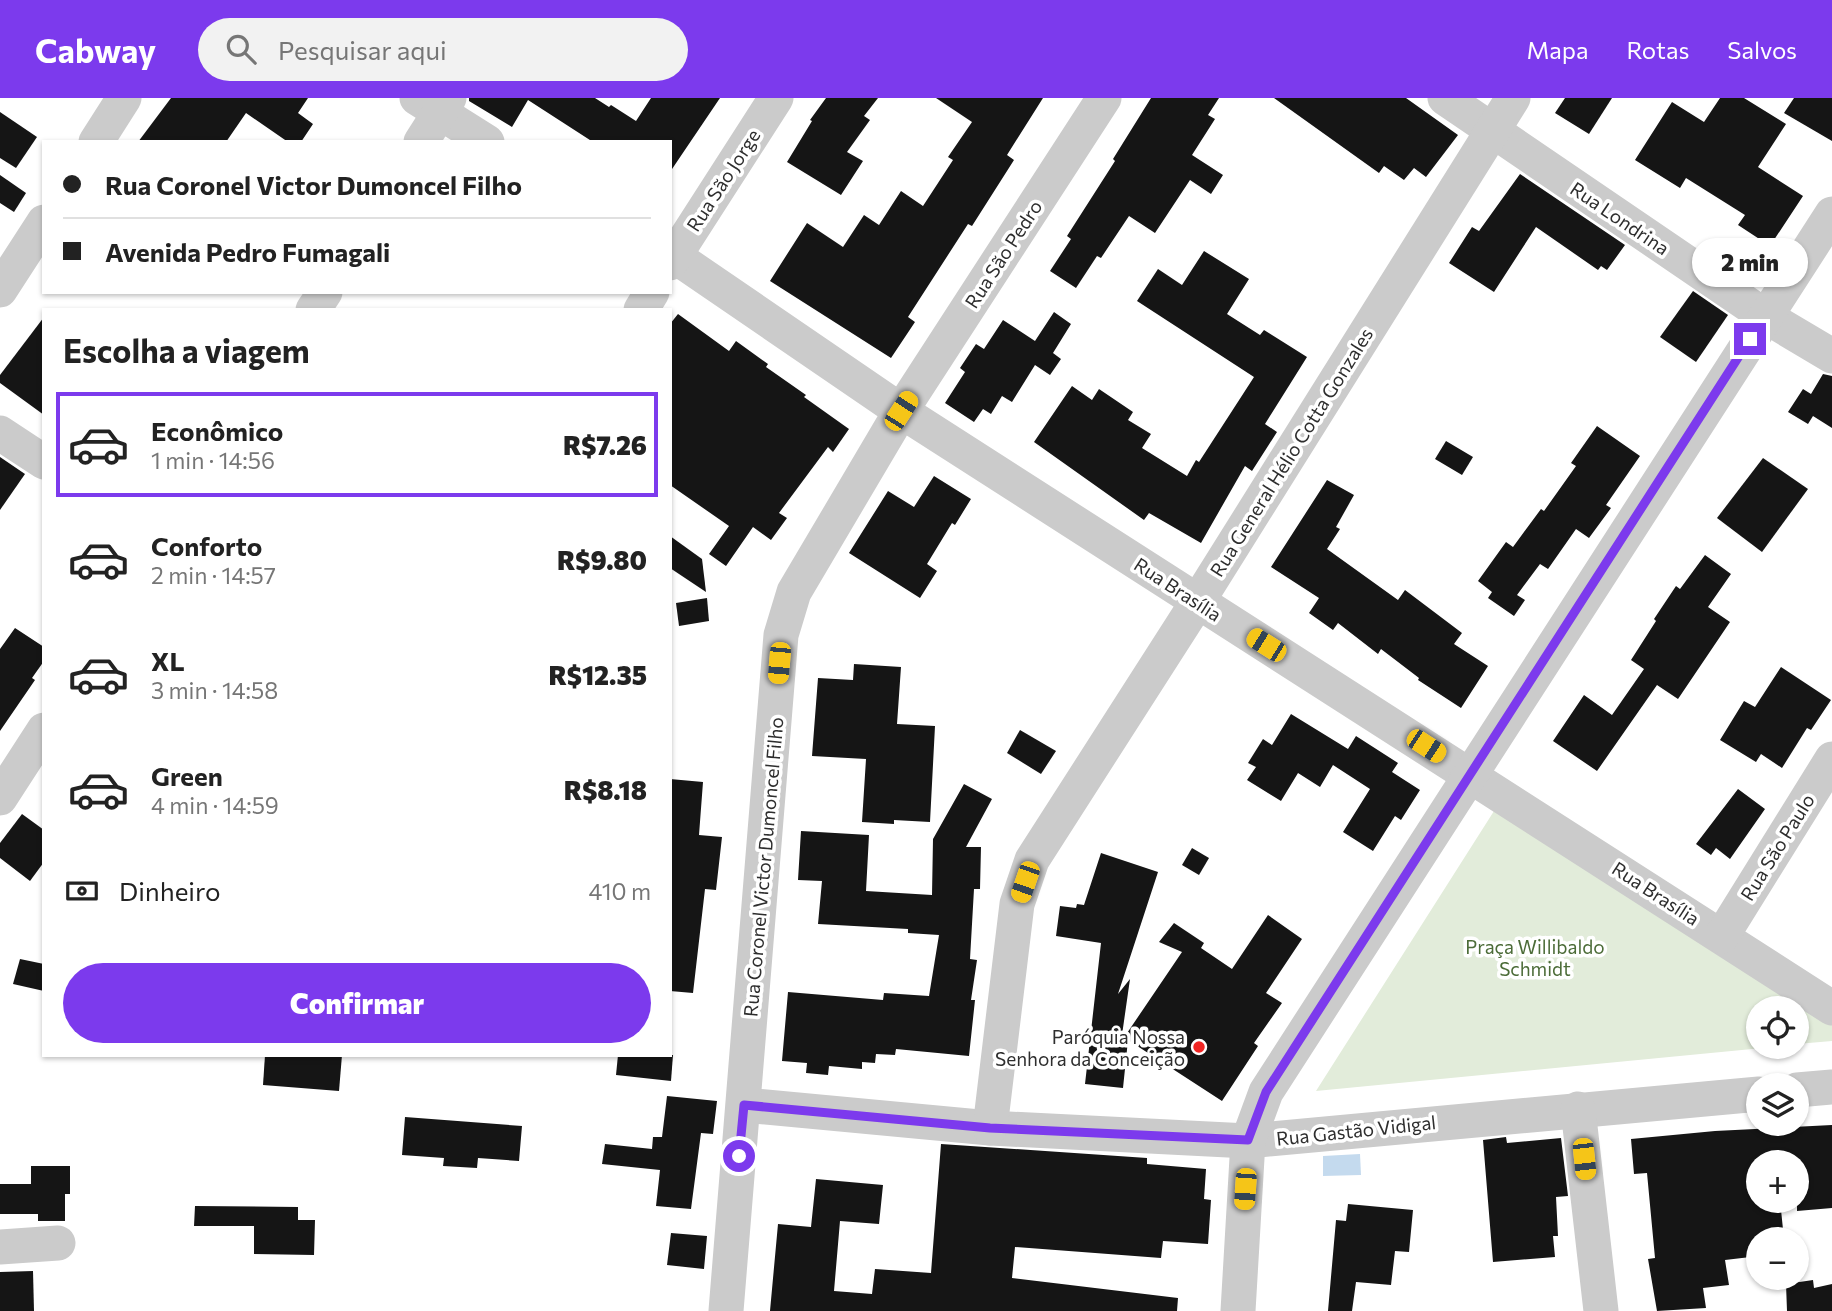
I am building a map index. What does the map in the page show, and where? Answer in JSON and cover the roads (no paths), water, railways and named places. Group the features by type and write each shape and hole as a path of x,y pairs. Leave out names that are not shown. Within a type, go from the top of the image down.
{"street":[{"path":"97,140 124,98"},
{"name":"Rua São Jorge","path":"672,257 776,98"},
{"name":"Rua São Pedro","path":"901,411 1104,98"},
{"name":"Rua Londrina","path":"1445,98 1765,316 1832,356"},
{"name":"Rua General Hélio Cotta Gonzales","path":"990,1128 1017,904 1032,860 1198,601 1513,98"},
{"path":"422,140 435,103 484,140"},
{"path":"1238,1311 1248,1140 1266,1092 1832,214"},
{"path":"0,290 42,225"},
{"name":"Rua Brasília","path":"672,257 901,411 1832,1008"},
{"name":"Rua Coronel Victor Dumoncel Filho","path":"726,1311 781,635 794,592 901,411"},
{"path":"0,433 42,460"},
{"path":"0,798 42,733"},
{"name":"Rua São Paulo","path":"1722,936 1832,759"},
{"path":"1809,1089 1832,1087"},
{"name":"Rua Gastão Vidigal","path":"744,1105 990,1128 1248,1140 1746,1095"},
{"path":"1578,1109 1601,1311"},
{"path":"0,1247 58,1243"}],"water":[{"path":"1360,1154 1361,1175 1323,1176 1323,1156"}],"place":[{"name":"Paróquia Nossa Senhora da Conceição","path":"1199,1047"}],"park label":[{"name":"Praça Willibaldo Schmidt","path":"1535,957"}]}
